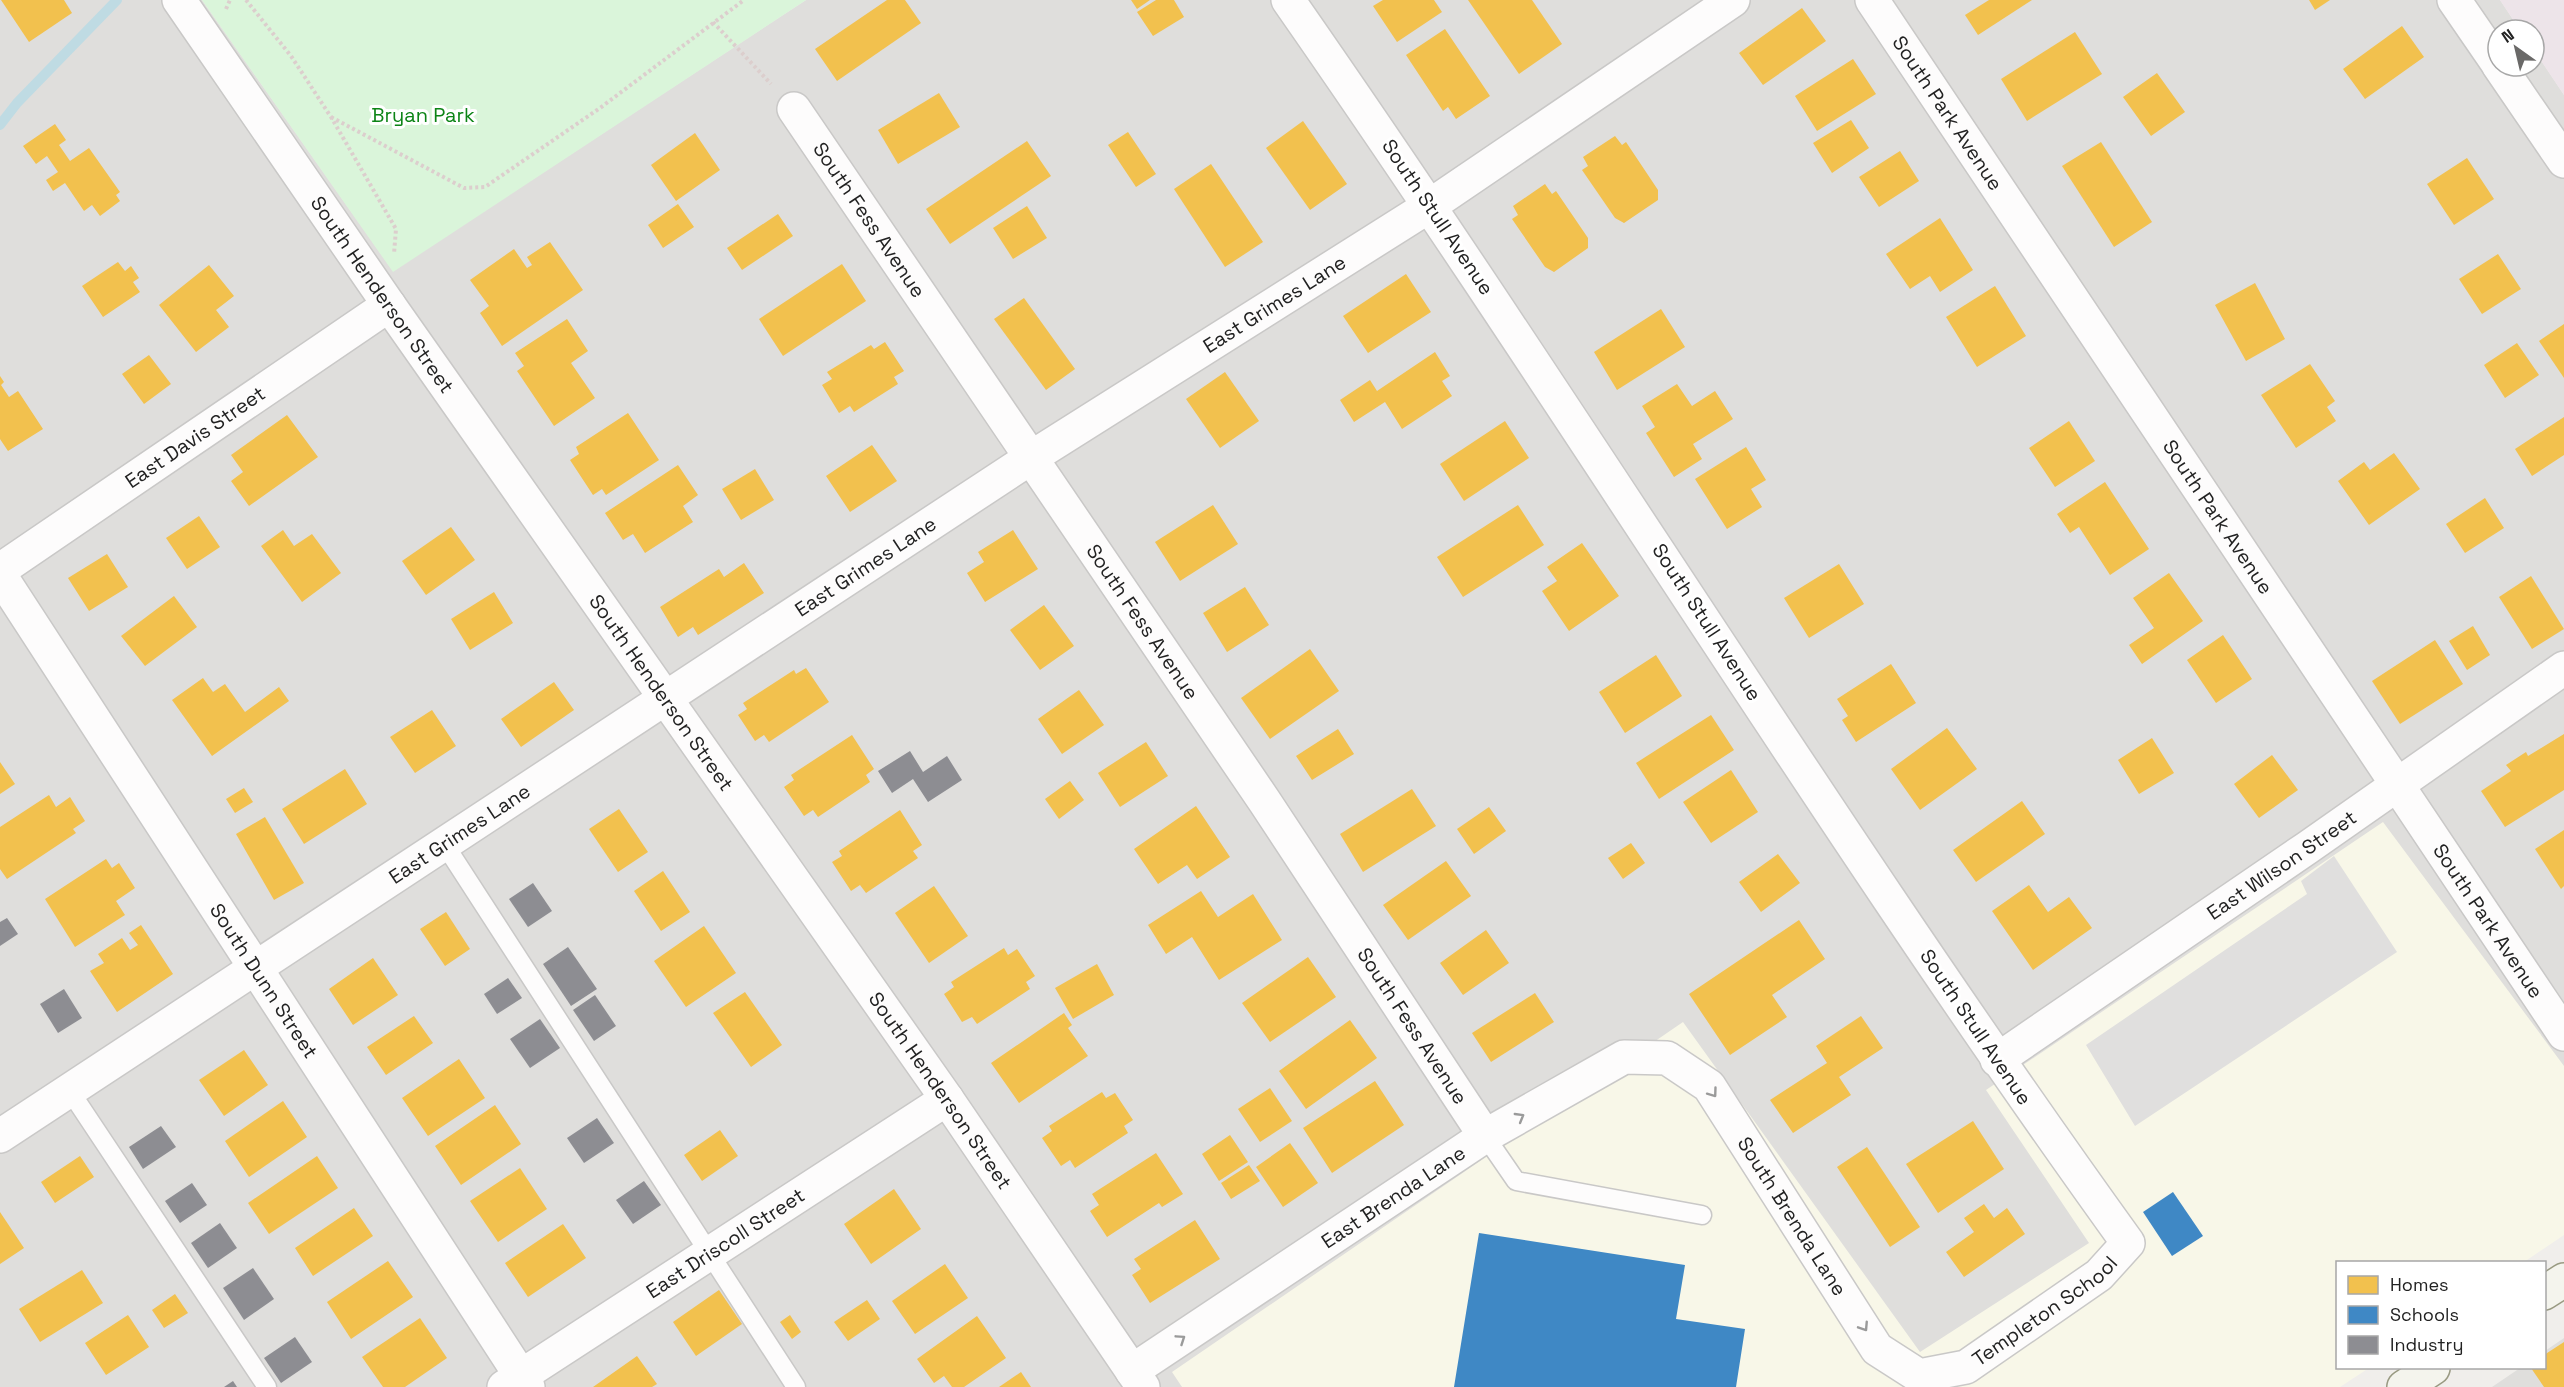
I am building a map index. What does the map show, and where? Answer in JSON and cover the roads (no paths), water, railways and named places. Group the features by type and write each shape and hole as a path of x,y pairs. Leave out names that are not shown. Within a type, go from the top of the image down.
{"main road":[{"path":"2546,1292 2564,1280"},
{"path":"2404,1387 2431,1369"}],"street":[{"name":"South Henderson Street","path":"179,0 389,305 947,1099 1138,1379"},
{"name":"South Stull Avenue","path":"1288,0 1431,205 1997,1060 2128,1243"},
{"name":"East Grimes Lane","path":"0,1136 1032,457 1431,205 1733,0"},
{"name":"South Park Avenue","path":"1872,0 2564,1034"},
{"path":"2454,0 2486,46"},
{"path":"2508,78 2564,160"},
{"name":"South Fess Avenue","path":"794,109 1265,802 1485,1136"},
{"name":"East Davis Street","path":"0,570 389,305"},
{"name":"South Dunn Street","path":"0,575 255,968 518,1383"},
{"name":"East Wilson Street","path":"1997,1060 2564,668"},
{"name":"East Brenda Lane","path":"1138,1379 1485,1136 1624,1057 1667,1058"},
{"name":"South Brenda Lane","path":"1667,1058 1709,1086 1877,1349 1919,1376"},
{"name":"East Driscoll Street","path":"518,1383 947,1099"},
{"name":"Templeton School","path":"1919,1376 1966,1367 2100,1275 2128,1243"}],"lane":[{"path":"445,845 796,1387"},
{"path":"70,1091 267,1387"},
{"path":"1485,1136 1516,1181 1702,1215"}],"waterway":[{"path":"0,125 17,103 117,0"}],"park label":[{"name":"Bryan Park","path":"423,115"}]}
